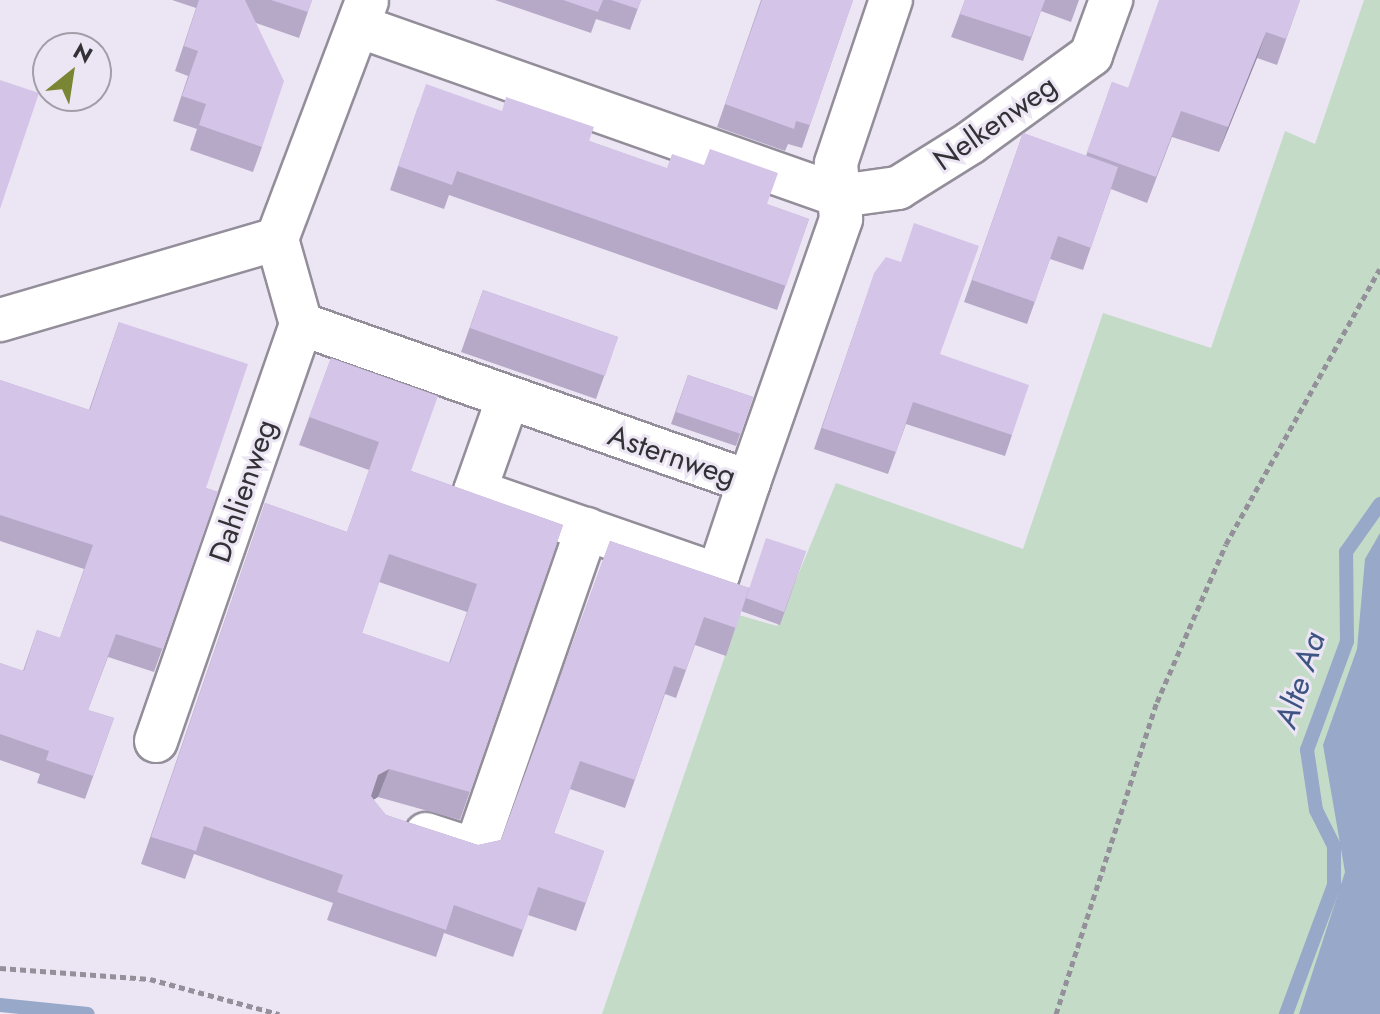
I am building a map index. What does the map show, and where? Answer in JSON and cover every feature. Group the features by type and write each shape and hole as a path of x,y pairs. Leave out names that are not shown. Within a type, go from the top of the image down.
{"street":[{"path":"749,482 841,219 836,163 891,0"},
{"name":"Nelkenweg","path":"840,196 898,188 970,143 1091,55 1111,0"},
{"path":"301,324 277,239 363,13 840,196"},
{"path":"0,320 277,239"},
{"name":"Asternweg","path":"301,324 749,482 718,575 475,491 508,398"},
{"name":"Dahlienweg","path":"156,741 301,324"},
{"path":"384,820 475,850 587,529"}],"path":[{"path":"1056,1014 1157,702 1226,544 1380,269"},
{"path":"0,968 150,979 279,1014"}],"green space":[{"path":"1364,0 1380,0 1380,1014 602,1014 739,615 777,626 836,483 1023,549 1103,313 1211,348 1285,131 1315,144"}],"water":[{"path":"1380,533 1380,1014 1299,1014 1345,872 1323,745 1357,649 1365,559"}],"building":[{"path":"199,0 245,0 284,81 262,147 199,125 206,104 182,96 198,51 184,46"},
{"path":"271,0 312,0 308,12"},
{"path":"563,0 603,0 598,12"},
{"path":"611,0 641,0 638,9"},
{"path":"762,0 853,0 810,125 796,121 794,129 725,104"},
{"path":"965,0 1045,0 1031,37 960,14"},
{"path":"1159,0 1300,0 1286,39 1266,32 1228,127 1181,111 1156,177 1087,152 1112,82 1128,88"},
{"path":"0,80 32,91 33,112 0,209"},
{"path":"426,84 502,111 506,97 594,127 589,141 667,168 672,154 704,165 710,149 778,173 767,204 809,219 786,286 457,171 452,185 398,166"},
{"path":"1023,133 1118,167 1091,248 1058,236 1035,302 972,280"},
{"path":"914,223 979,246 940,354 1029,385 1012,435 913,402 896,452 822,428 874,273 886,257 901,262"},
{"path":"483,290 618,337 605,376 470,328"},
{"path":"119,322 248,364 206,488 218,492 163,649 116,634 88,710 114,718 93,776 46,760 49,751 0,734 0,663 24,671 37,630 60,638 93,545 0,515 0,380 90,410"},
{"path":"331,358 438,396 411,471 563,525 470,792 389,769 378,775 371,796 386,815 478,845 501,840 610,541 749,588 736,628 704,617 686,670 674,666 635,780 580,761 554,833 604,851 586,903 538,887 523,930 454,905 446,930 337,892 343,875 204,826 196,851 151,837 265,503 347,532 379,442 309,417","holes":["389,554 477,584 450,663 362,633"]},
{"path":"688,375 753,397 741,434 676,412"},
{"path":"766,538 806,551 784,612 746,598"}],"waterway":[{"name":"Alte Aa","path":"1286,1014 1334,885 1334,846 1316,810 1307,750 1347,641 1346,552 1380,504"},
{"name":"Alte Aa","path":"0,1005 88,1014"}]}
